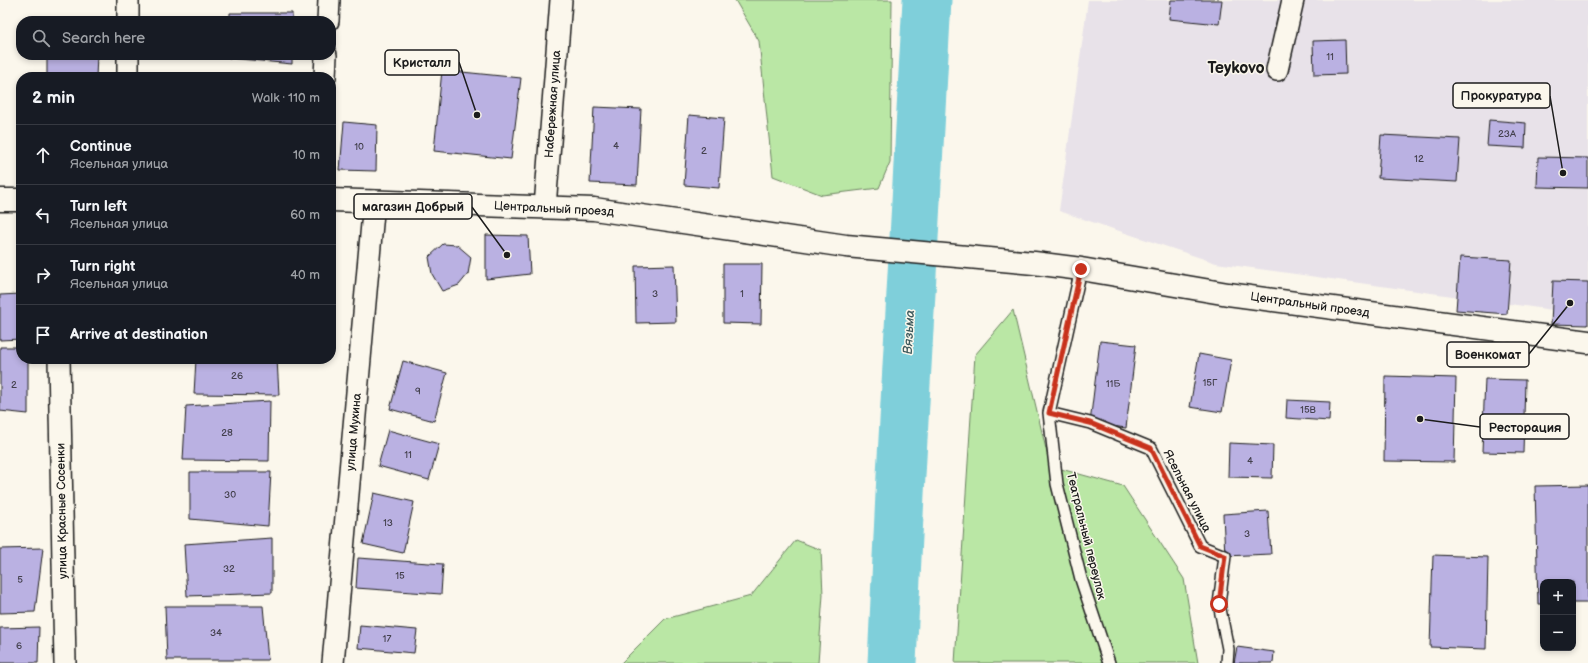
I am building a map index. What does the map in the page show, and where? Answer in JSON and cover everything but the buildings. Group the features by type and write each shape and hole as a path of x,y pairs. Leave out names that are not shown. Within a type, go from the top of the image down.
{"street":[{"path":"128,0 128,16"},
{"path":"328,16 329,0"},
{"name":"Набережная улица","path":"545,207 561,0"},
{"path":"1277,70 1293,0"},
{"path":"128,60 128,72"},
{"path":"325,72 326,60"},
{"path":"0,200 16,200"},
{"name":"Центральный проезд","path":"336,200 594,209 846,246 1034,263 1081,269 1228,294 1588,342"},
{"name":"улица Мухина","path":"333,663 374,201"},
{"name":"улица Красные Сосенки","path":"59,364 65,663"}],"lane":[{"path":"1049,413 1081,269"},
{"name":"Театральный переулок","path":"1049,413 1058,484 1081,579 1109,663"},
{"name":"Ясельная улица","path":"1049,413 1090,423 1151,448 1200,546 1225,556 1219,604 1228,649 1227,663"}],"shaded area":[{"path":"1088,0 1588,0 1588,315 1216,263 1059,211"}],"green space":[{"path":"735,0 892,0 890,162 879,188 822,195 773,176 759,41"},
{"path":"1013,310 1050,466 1123,486 1184,579 1198,663 955,663 975,355"},
{"path":"796,540 821,550 823,595 818,663 621,663 665,619 751,596"}],"waterway":[{"name":"Вязьма","path":"892,663 927,0"}],"place":[{"name":"Кристалл","path":"477,115"},
{"name":"Прокуратура","path":"1563,173"},
{"name":"магазин Добрый","path":"507,255"},
{"name":"Военкомат","path":"1570,303"},
{"name":"Ресторация","path":"1420,419"}],"district":[{"name":"Teykovo","path":"1236,68"}],"route":[{"path":"1081,269 1049,413 1090,423 1151,448 1200,546 1225,556 1219,604"}]}
